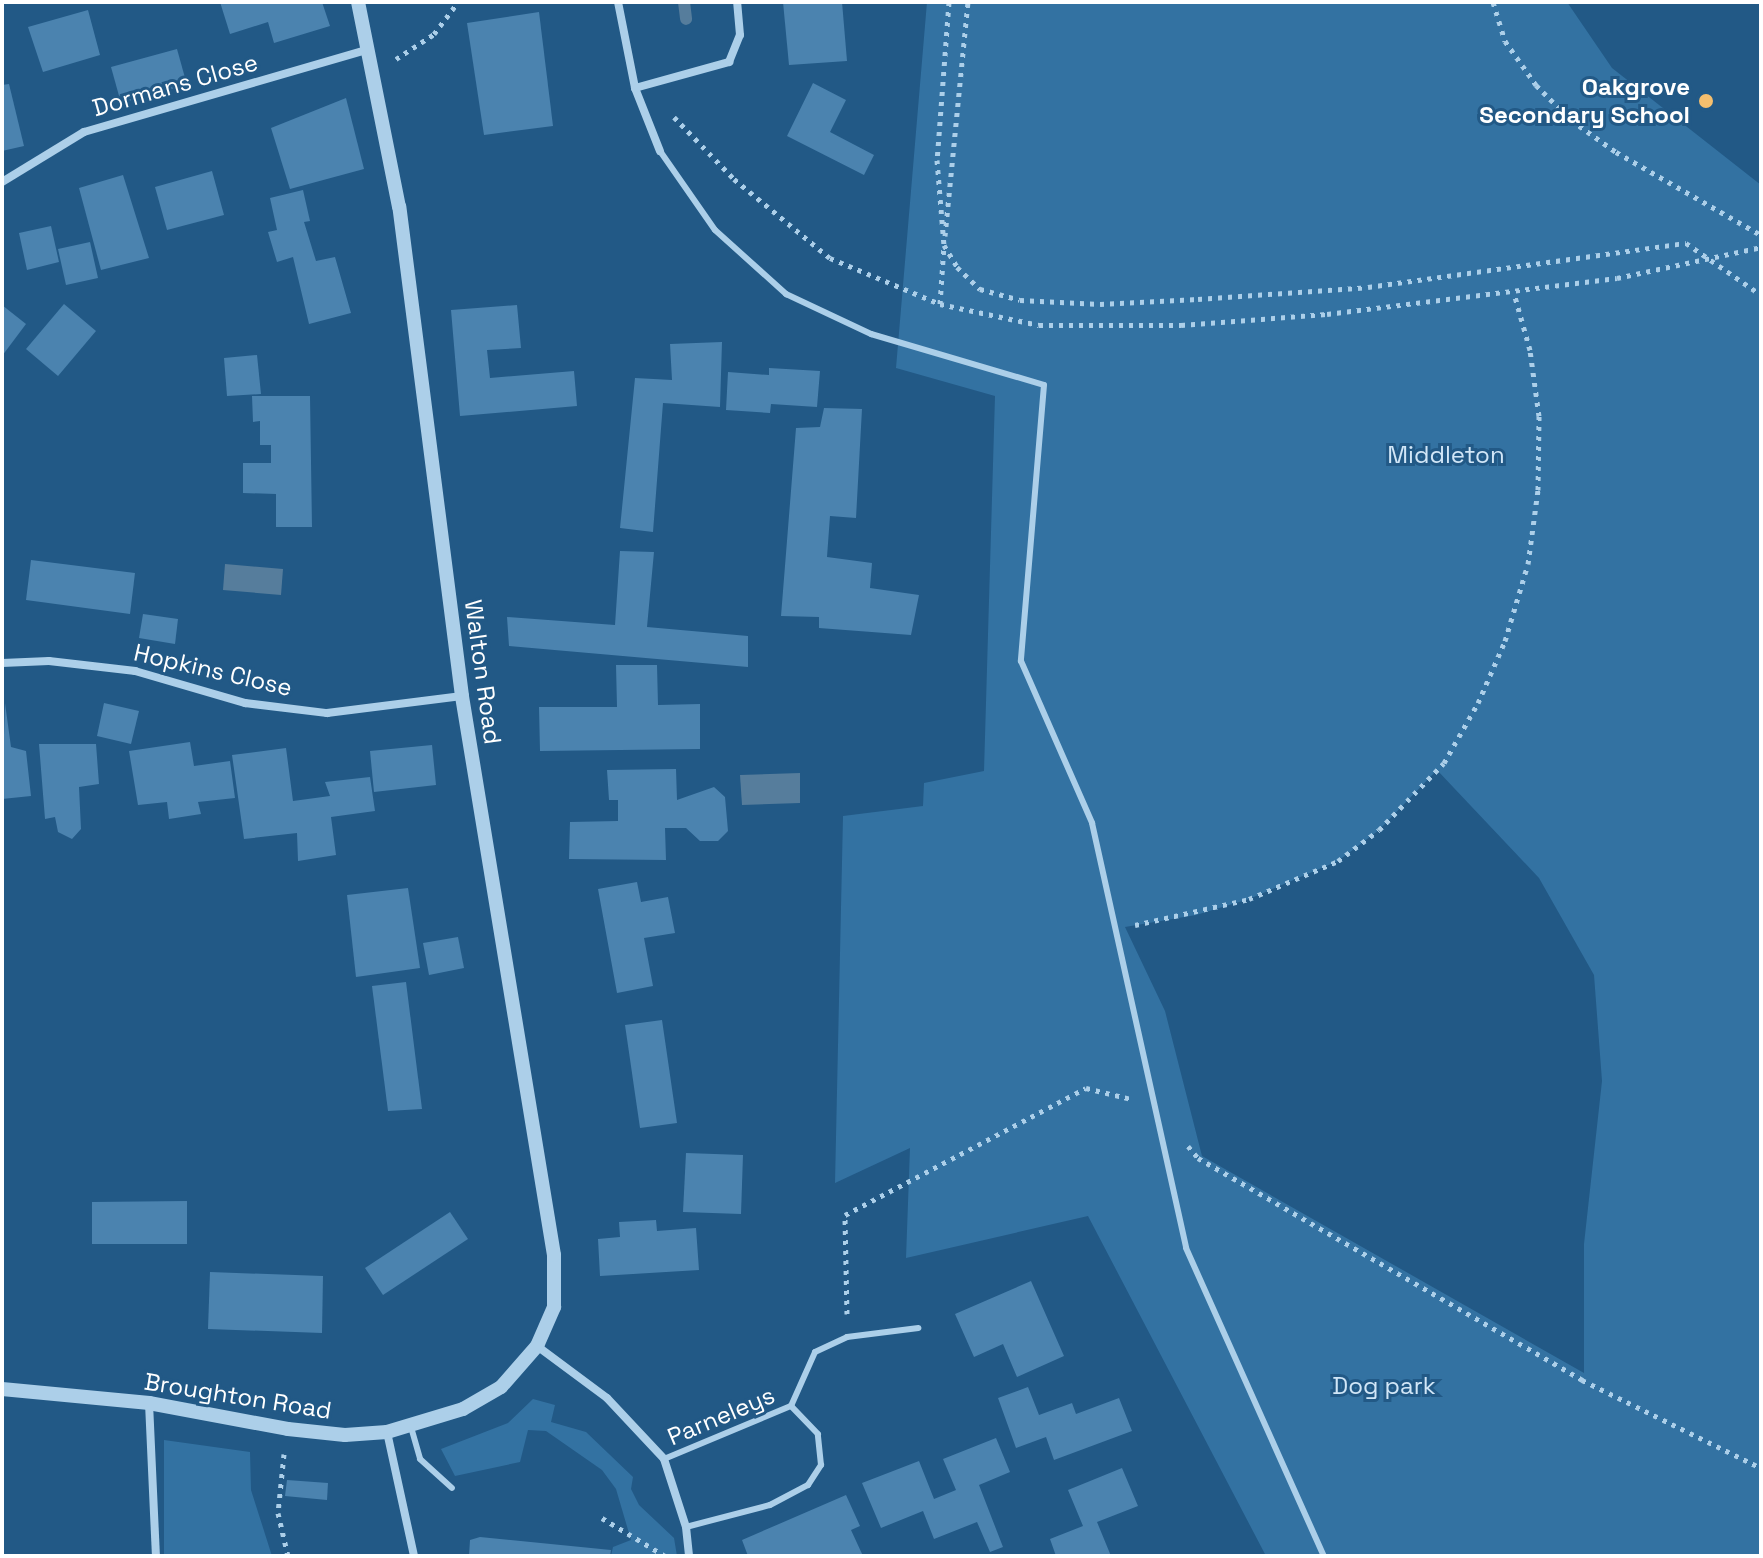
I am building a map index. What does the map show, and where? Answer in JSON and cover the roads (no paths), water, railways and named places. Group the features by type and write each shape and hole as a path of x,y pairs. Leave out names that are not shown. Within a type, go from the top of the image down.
{"street":[{"name":"Walton Road","path":"358,2 370,49 399,207 462,696 554,1255 554,1307 537,1346"},
{"path":"618,2 635,88 660,151"},
{"path":"635,88 729,62 740,35 737,2"},
{"name":"Dormans Close","path":"2,182 84,132 370,49"},
{"name":"Hopkins Close","path":"2,663 49,661 135,671 245,703 327,713 462,696"},
{"path":"537,1346 607,1398 664,1459 686,1527 689,1556"},
{"name":"Broughton Road","path":"2,1389 149,1403 288,1429 345,1435 387,1432 463,1409 501,1387 537,1346"},
{"path":"149,1403 156,1556"},
{"path":"387,1432 414,1556"}],"lane":[{"path":"660,151 715,230 786,294 871,334 1044,385 1021,661 1092,823 1186,1248 1324,1556"},
{"name":"Parneleys","path":"664,1459 791,1406 815,1352 847,1337 918,1328"},
{"name":"Parneleys","path":"686,1527 770,1505 808,1485 821,1465 818,1434 791,1406"},
{"path":"411,1427 420,1459 452,1488"}],"waterway":[{"path":"684,2 686,19"}],"place":[{"name":"Oakgrove Secondary School","path":"1706,101"}],"park label":[{"name":"Middleton","path":"1446,455"},
{"name":"Dog park","path":"1384,1386"}]}
